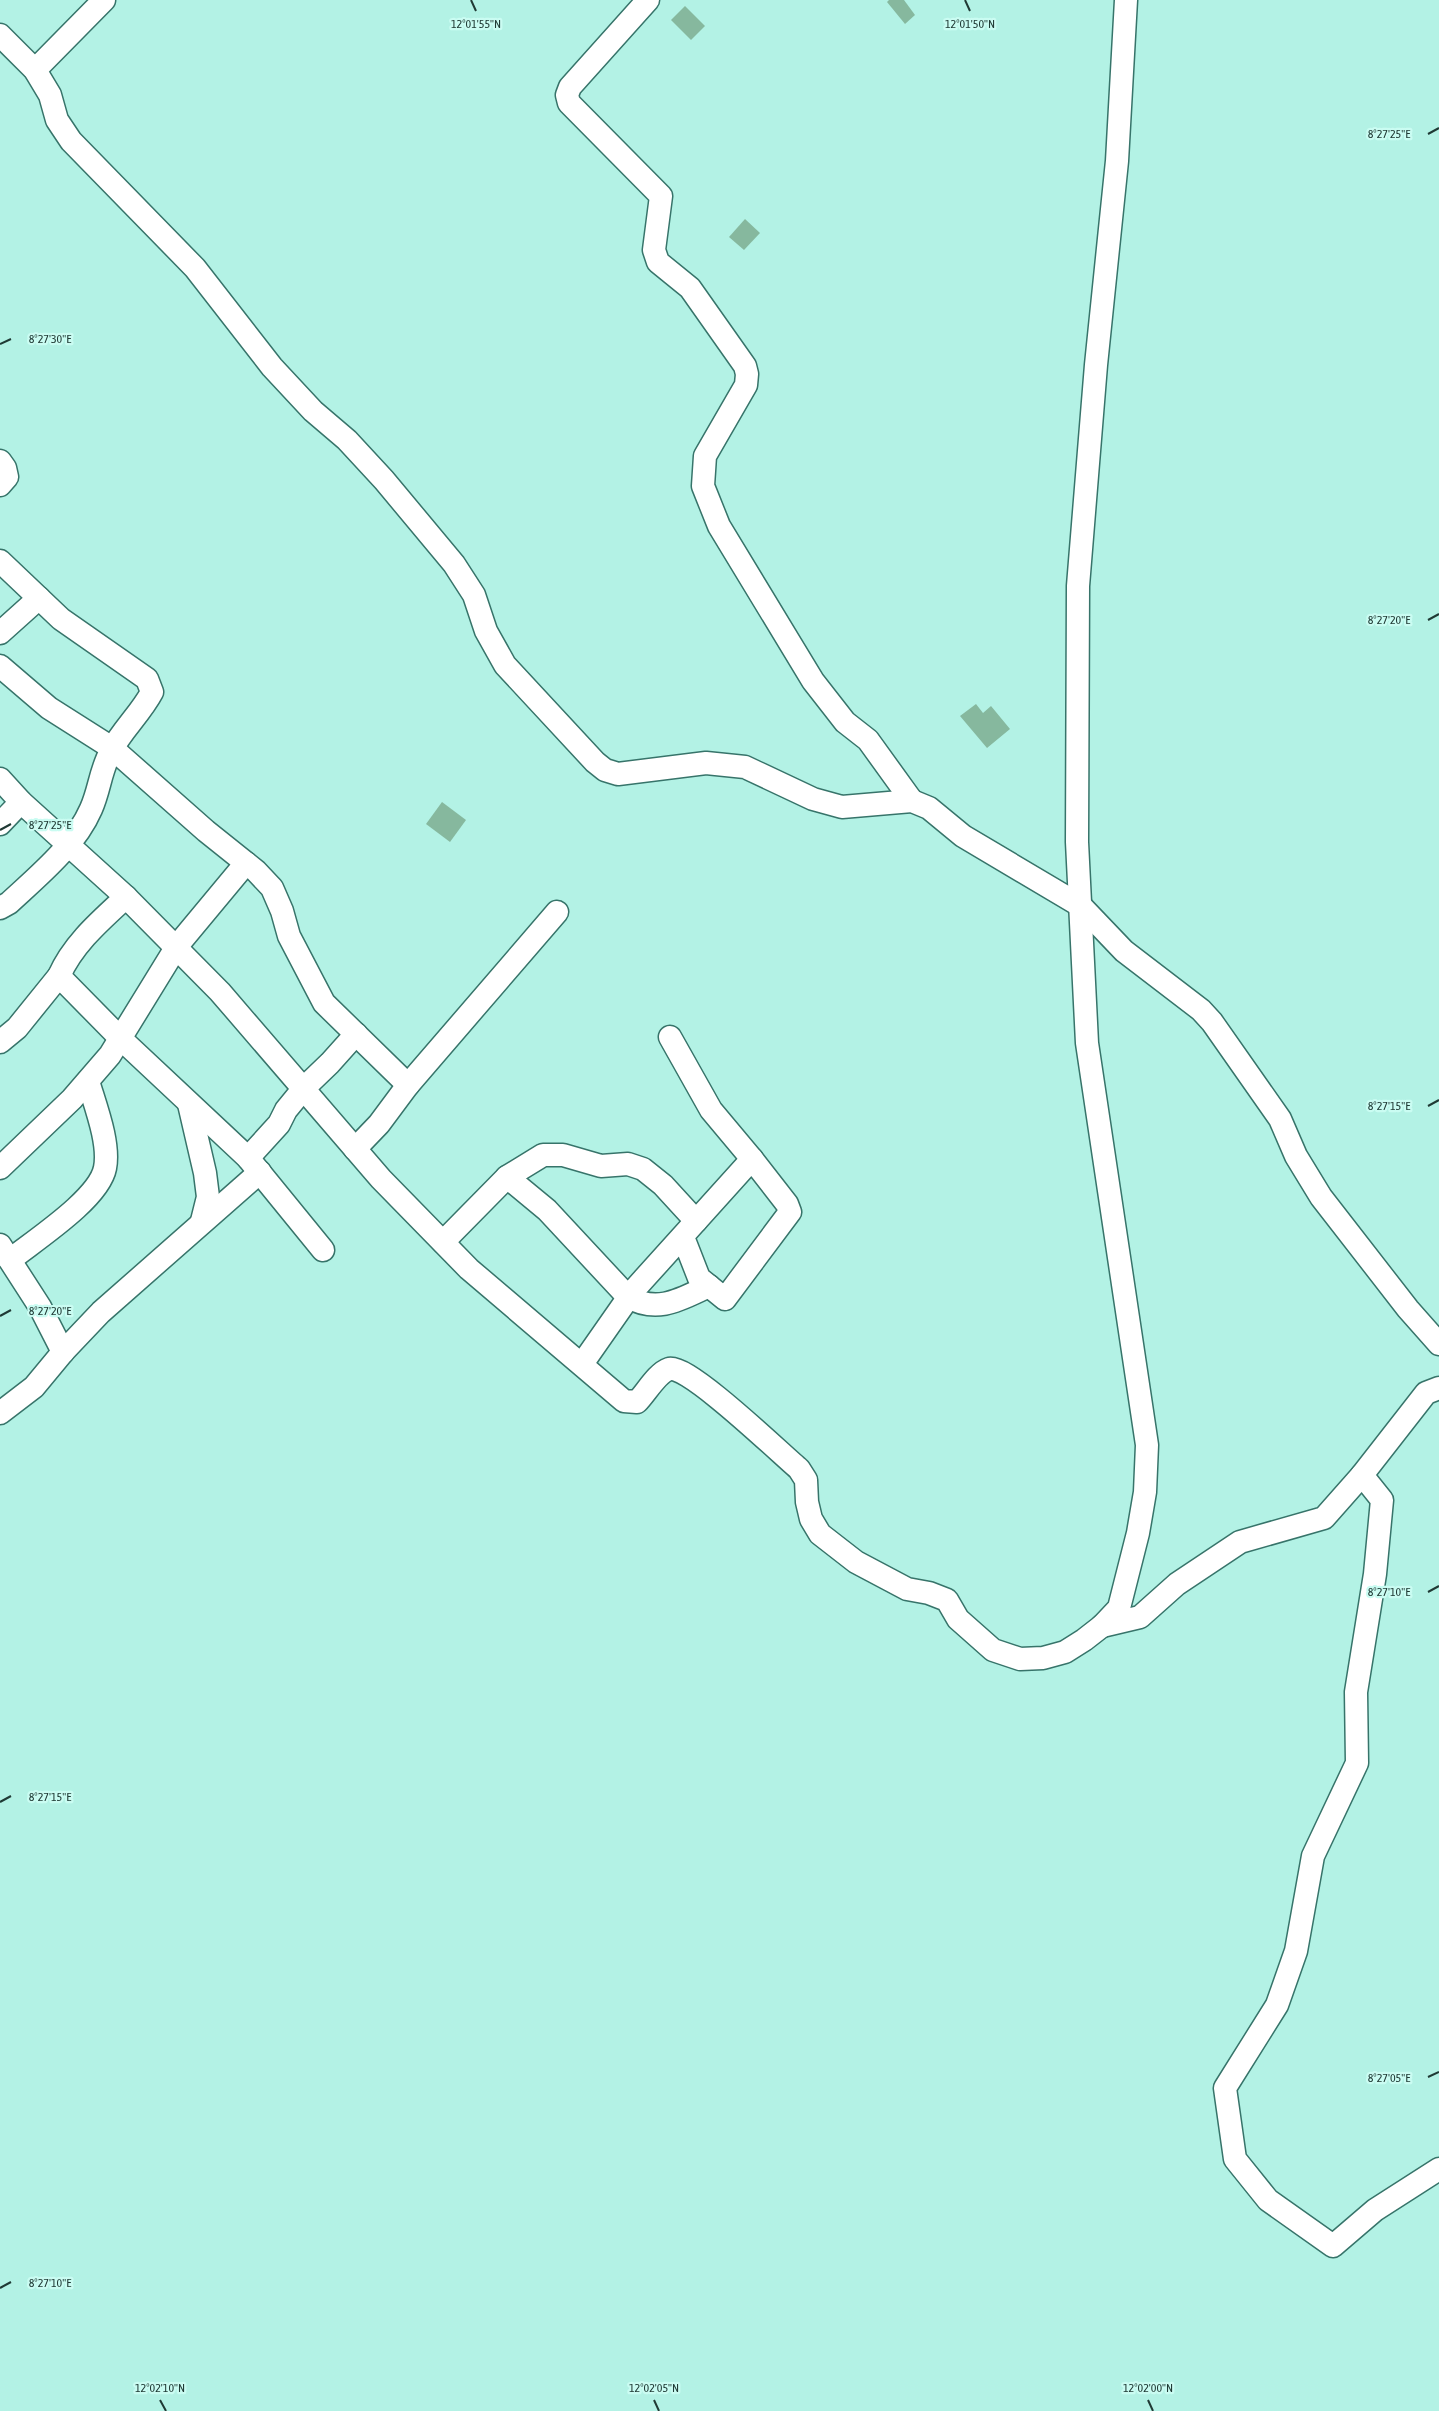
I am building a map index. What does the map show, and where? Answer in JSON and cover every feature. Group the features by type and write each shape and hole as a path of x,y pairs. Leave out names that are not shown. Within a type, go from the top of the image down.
{"street":[{"path":"35,70 104,0"},
{"path":"648,0 570,86 567,94 569,103 662,196 654,250 658,262 690,288 745,366 747,374 746,385 705,456 704,486 719,526 813,681 845,722 868,740 912,801"},
{"path":"0,779 21,802 177,946 220,992 381,1179 443,1242 524,1317 624,1401 637,1402 664,1372 671,1368 679,1370 717,1396 799,1469 806,1480 807,1502 811,1518 820,1534 856,1562 907,1589 929,1593 947,1600 958,1618 993,1650 1020,1659 1043,1658 1065,1652 1102,1626 1119,1608 1138,1533 1145,1492 1147,1445 1087,1042 1078,842 1078,586 1096,365 1116,161 1126,0"},
{"path":"0,35 35,70 50,95 57,120 71,141 195,268 272,367 313,411 347,440 384,480 459,572 474,595 486,631 505,665 595,762 605,770 618,774 706,763 745,767 813,799 842,807 912,801 929,808 963,836 1080,906 1124,951 1201,1010 1212,1022 1280,1119 1296,1156 1321,1197 1408,1309 1439,1344"},
{"path":"0,462 5,468 7,477 0,485"},
{"path":"0,561 62,619 147,679 152,692 146,704 112,748 102,769 91,810 68,845 9,903 0,908"},
{"path":"0,634 39,598"},
{"path":"0,666 49,708 112,748 206,831 246,863 272,888 282,910 289,936 324,1003 408,1085"},
{"path":"0,824 21,802"},
{"path":"0,1168 72,1099 110,1055 177,946 246,863"},
{"path":"0,1042 17,1028 59,976 66,959 95,925 126,897"},
{"path":"355,1149 380,1124 408,1085 557,912"},
{"path":"59,976 120,1038 254,1165 323,1250"},
{"path":"1,1410 34,1387 62,1352 101,1312 202,1221 254,1165 286,1110 304,1088 356,1034"},
{"path":"443,1242 506,1177 543,1155 563,1155 601,1166 628,1164 643,1169 656,1180 690,1229 700,1278 725,1299 790,1212 787,1204 711,1110 670,1037"},
{"path":"62,1352 40,1307 5,1252 72,1211 97,1186 105,1167 103,1135 88,1081"},
{"path":"189,1104 206,1173 208,1197 202,1221"},
{"path":"582,1364 628,1298 752,1159"},
{"path":"506,1177 547,1210 628,1298 639,1303 667,1305 709,1286"},
{"path":"1102,1626 1140,1617 1177,1584 1240,1542 1324,1518 1362,1475 1426,1393 1439,1388"},
{"path":"1362,1475 1382,1500 1375,1574 1356,1692 1357,1763 1313,1856 1296,1951 1277,2005 1225,2088 1235,2159 1268,2200 1333,2246 1376,2210 1439,2169"}],"building":[{"path":"889,0 904,0 915,15 905,24 887,2"},
{"path":"685,6 705,26 691,40 671,20"},
{"path":"745,219 760,233 744,250 729,237"},
{"path":"976,704 983,713 991,706 1010,729 987,748 960,716"},
{"path":"442,802 466,820 450,842 426,824"}]}
